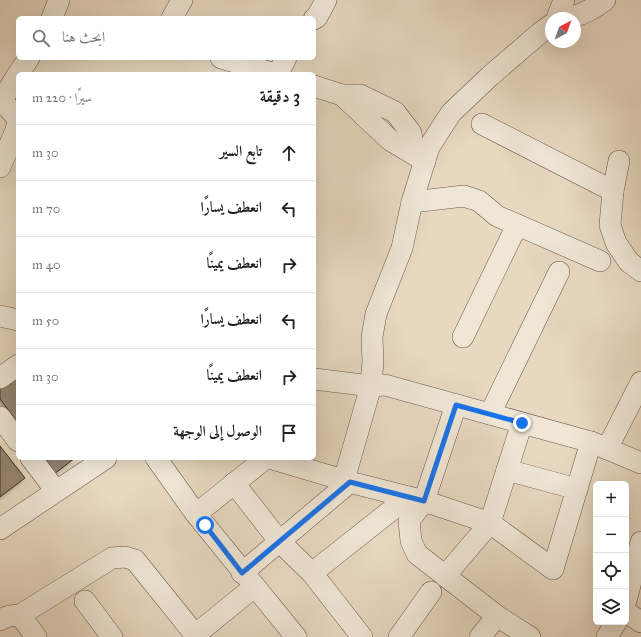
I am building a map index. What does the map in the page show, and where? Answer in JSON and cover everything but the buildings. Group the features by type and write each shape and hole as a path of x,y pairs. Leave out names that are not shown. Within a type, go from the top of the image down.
{"street":[{"path":"53,16 59,0"},
{"path":"173,16 182,0"},
{"path":"316,18 326,0"},
{"path":"559,12 564,0"},
{"path":"581,14 599,2"},
{"path":"419,158 430,147 451,113 490,76 545,29"},
{"path":"19,72 28,60"},
{"path":"228,60 268,72"},
{"path":"279,72 285,60"},
{"path":"16,77 1,99 16,117"},
{"path":"0,620 9,616 20,615 112,558 125,557 135,560 196,636 248,580 280,542 350,482 378,385 373,361 372,337 376,314 402,248 412,202 419,158 411,133 395,112 360,95 342,95 316,87"},
{"path":"482,124 613,192"},
{"path":"0,167 16,130"},
{"path":"619,161 613,192 610,225 616,244 629,262 641,271"},
{"path":"412,202 464,196 479,201 497,216 600,261"},
{"path":"464,337 517,225"},
{"path":"490,414 559,272"},
{"path":"0,316 16,320"},
{"path":"0,378 16,366"},
{"path":"316,379 378,385 456,405 599,446 641,463"},
{"path":"275,460 350,482 416,499 490,524 553,569 577,490 599,446 641,382"},
{"path":"456,405 408,521 411,541 417,554 497,616 530,637"},
{"path":"0,417 16,438"},
{"path":"445,576 490,524 522,423"},
{"path":"33,460 56,491"},
{"path":"0,529 103,460"},
{"path":"157,460 196,514 248,580 296,637"},
{"path":"196,514 234,483 270,460"},
{"path":"507,470 577,490"},
{"path":"234,483 280,542 312,573 362,637"},
{"path":"312,573 416,499"},
{"path":"629,589 641,542"},
{"path":"399,637 431,592"},
{"path":"85,601 112,637"},
{"path":"629,614 641,622"},
{"path":"20,615 36,637"},
{"path":"480,637 497,616"},
{"path":"608,637 614,625"}],"route":[{"path":"205,525 242,573 350,482 424,501 456,405 522,423"}]}
